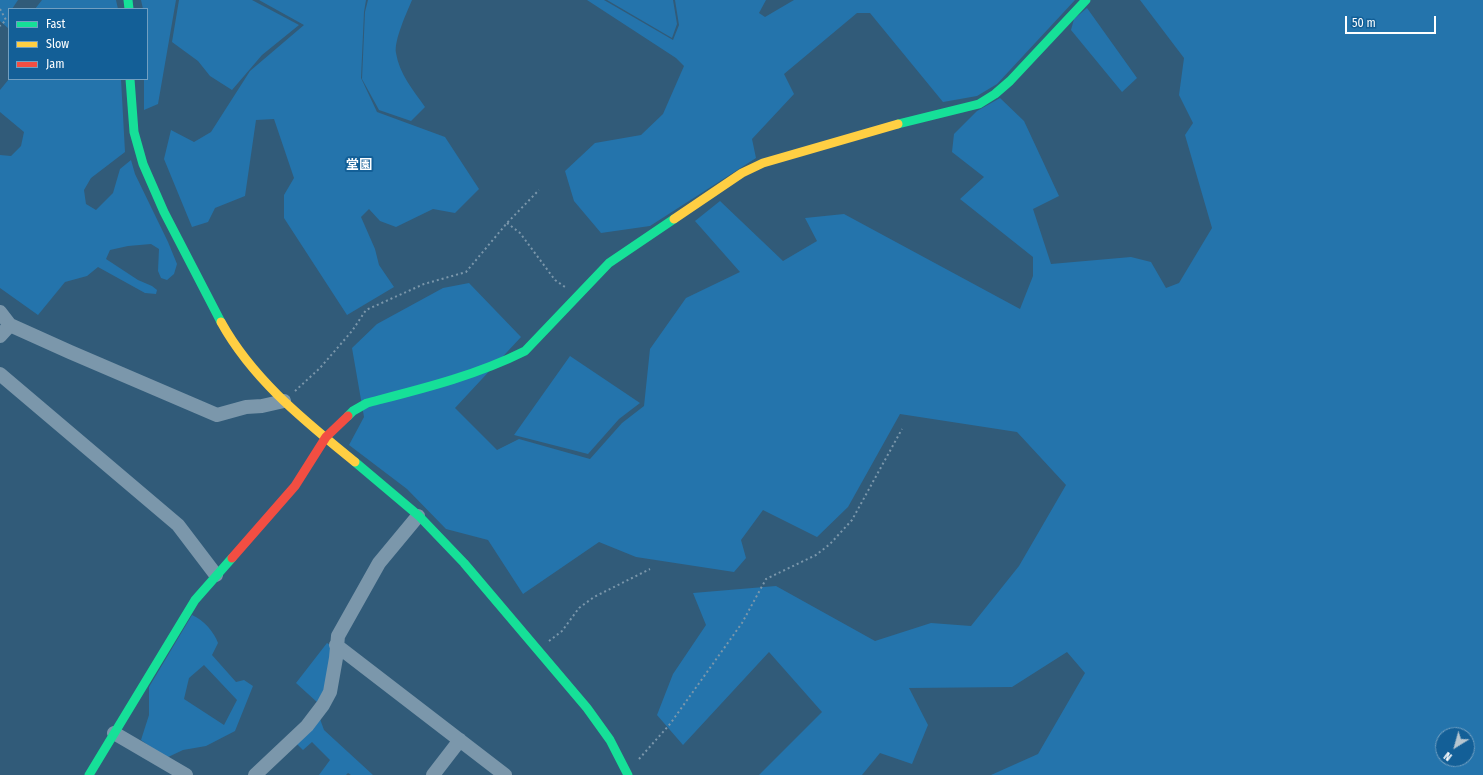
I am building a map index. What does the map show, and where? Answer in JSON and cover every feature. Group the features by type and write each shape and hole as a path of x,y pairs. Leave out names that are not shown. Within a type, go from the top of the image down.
{"street":[{"path":"89,775 195,600 296,486 326,436 353,411 367,403 464,376 514,357 525,351 610,263 716,190 763,163 895,125 979,104 995,94 1010,81 1066,19 1086,0"},
{"path":"130,80 133,127 138,149 151,183 181,247 219,319 237,347 255,372 284,401 418,516 452,550 566,682 598,723 617,753 626,774"},
{"path":"0,312 10,325 217,415 284,401"},
{"path":"0,336 10,325"},
{"path":"0,374 178,525 216,575"},
{"path":"254,775 307,726 323,705 330,692 338,636 379,563 418,516"},
{"path":"336,645 505,775"},
{"path":"114,733 186,775"},
{"path":"433,775 460,740"}],"path":[{"path":"0,9 6,20 0,26"},
{"path":"284,401 320,368 352,331 366,310 424,284 466,272 507,223 539,190"},
{"path":"507,223 520,233 555,280 578,295"},
{"path":"626,774 670,724 742,623 766,579 816,555 830,544 852,520 902,429"},
{"path":"537,650 562,630 579,608 594,597 650,569"}],"shaded area":[{"path":"0,0 18,0 13,8 8,8 8,28 0,21"},
{"path":"42,0 116,0 118,8 36,8"},
{"path":"141,0 176,0 158,104 144,110 144,80 148,80 148,8 143,8"},
{"path":"179,0 252,0 299,25 262,55 232,90 210,76 198,61 172,42"},
{"path":"259,0 366,0 364,12 361,78 377,112 445,137 479,189 455,213 433,209 396,227 380,221 369,209 361,217 375,249 379,265 394,287 347,315 284,218 284,195 294,178 274,119 256,120 245,196 215,208 208,222 192,227 164,159 171,130 194,142 211,132 250,71 304,25"},
{"path":"368,0 412,0 401,26 396,47 396,53 403,74 425,107 411,121 379,110 362,79 365,12"},
{"path":"587,0 604,0 673,40 679,25 675,0 766,0 759,13 765,17 794,0 1075,0 997,84 977,96 943,102 870,13 857,13 784,74 794,94 752,139 756,158 650,226 601,233 574,201 565,171 595,143 641,135 663,114 684,66 676,58"},
{"path":"607,0 673,0 677,24 672,38"},
{"path":"1140,0 1483,0 1483,775 991,775 1038,754 1085,673 1067,652 1012,687 909,688 928,725 912,764 880,753 862,775 759,775 822,712 769,652 683,745 657,715 673,674 706,625 693,593 776,586 875,641 931,623 971,626 1019,566 1066,485 1017,432 900,414 848,507 817,537 763,510 741,540 746,558 734,572 636,557 599,542 523,594 488,540 446,529 407,489 349,445 364,417 352,348 377,324 443,288 469,283 521,337 455,408 497,450 519,439 590,459 622,423 644,406 650,349 686,298 740,272 695,221 720,201 783,261 817,241 805,218 844,214 1020,309 1033,276 1033,257 960,199 984,177 952,152 954,134 977,111 1000,98 1024,121 1059,196 1033,209 1051,264 1131,257 1151,262 1166,288 1179,283 1212,228 1185,135 1193,123 1179,95 1184,58"},
{"path":"1087,8 1137,78 1122,92 1071,30 1074,19"},
{"path":"8,80 121,80 125,152 91,178 84,190 86,204 96,210 113,193 120,169 131,160 135,174 177,264 174,274 167,280 161,278 158,271 159,249 151,244 128,246 110,250 106,259 138,280 152,286 157,290 156,294 145,293 98,267 87,276 65,282 38,315 0,288 0,155 11,156 21,146 24,132 0,112 0,90"},
{"path":"570,356 640,403 619,419 588,454 514,435"},
{"path":"192,615 204,623 218,643 212,655 236,682 244,680 253,686 235,731 206,746 183,750 166,758 141,740 149,715 149,687","holes":["204,665 237,700 224,725 184,699 189,678"]},
{"path":"327,643 332,646 325,690 318,703 296,683"},
{"path":"320,719 324,730 373,775 351,775 348,773 346,775 319,775 330,760 312,742 303,750 296,743"}],"traffic: fast":[{"path":"128,0 129,8"},
{"path":"898,124 979,104 995,94 1010,81 1086,0"},
{"path":"130,80 134,132 143,164 164,212 221,322"},
{"path":"348,416 353,411 367,403 467,375 525,351 609,263 674,219"},
{"path":"355,462 419,516 464,563 587,708 610,740 628,775"},
{"path":"89,775 195,600 232,558"}],"traffic: slow":[{"path":"674,219 742,173 763,163 898,124"},
{"path":"221,322 248,363 264,381 299,415 355,462"}],"traffic: jam":[{"path":"232,558 295,486 326,437 348,416"}],"district":[{"name":"堂園","path":"359,165"}]}
